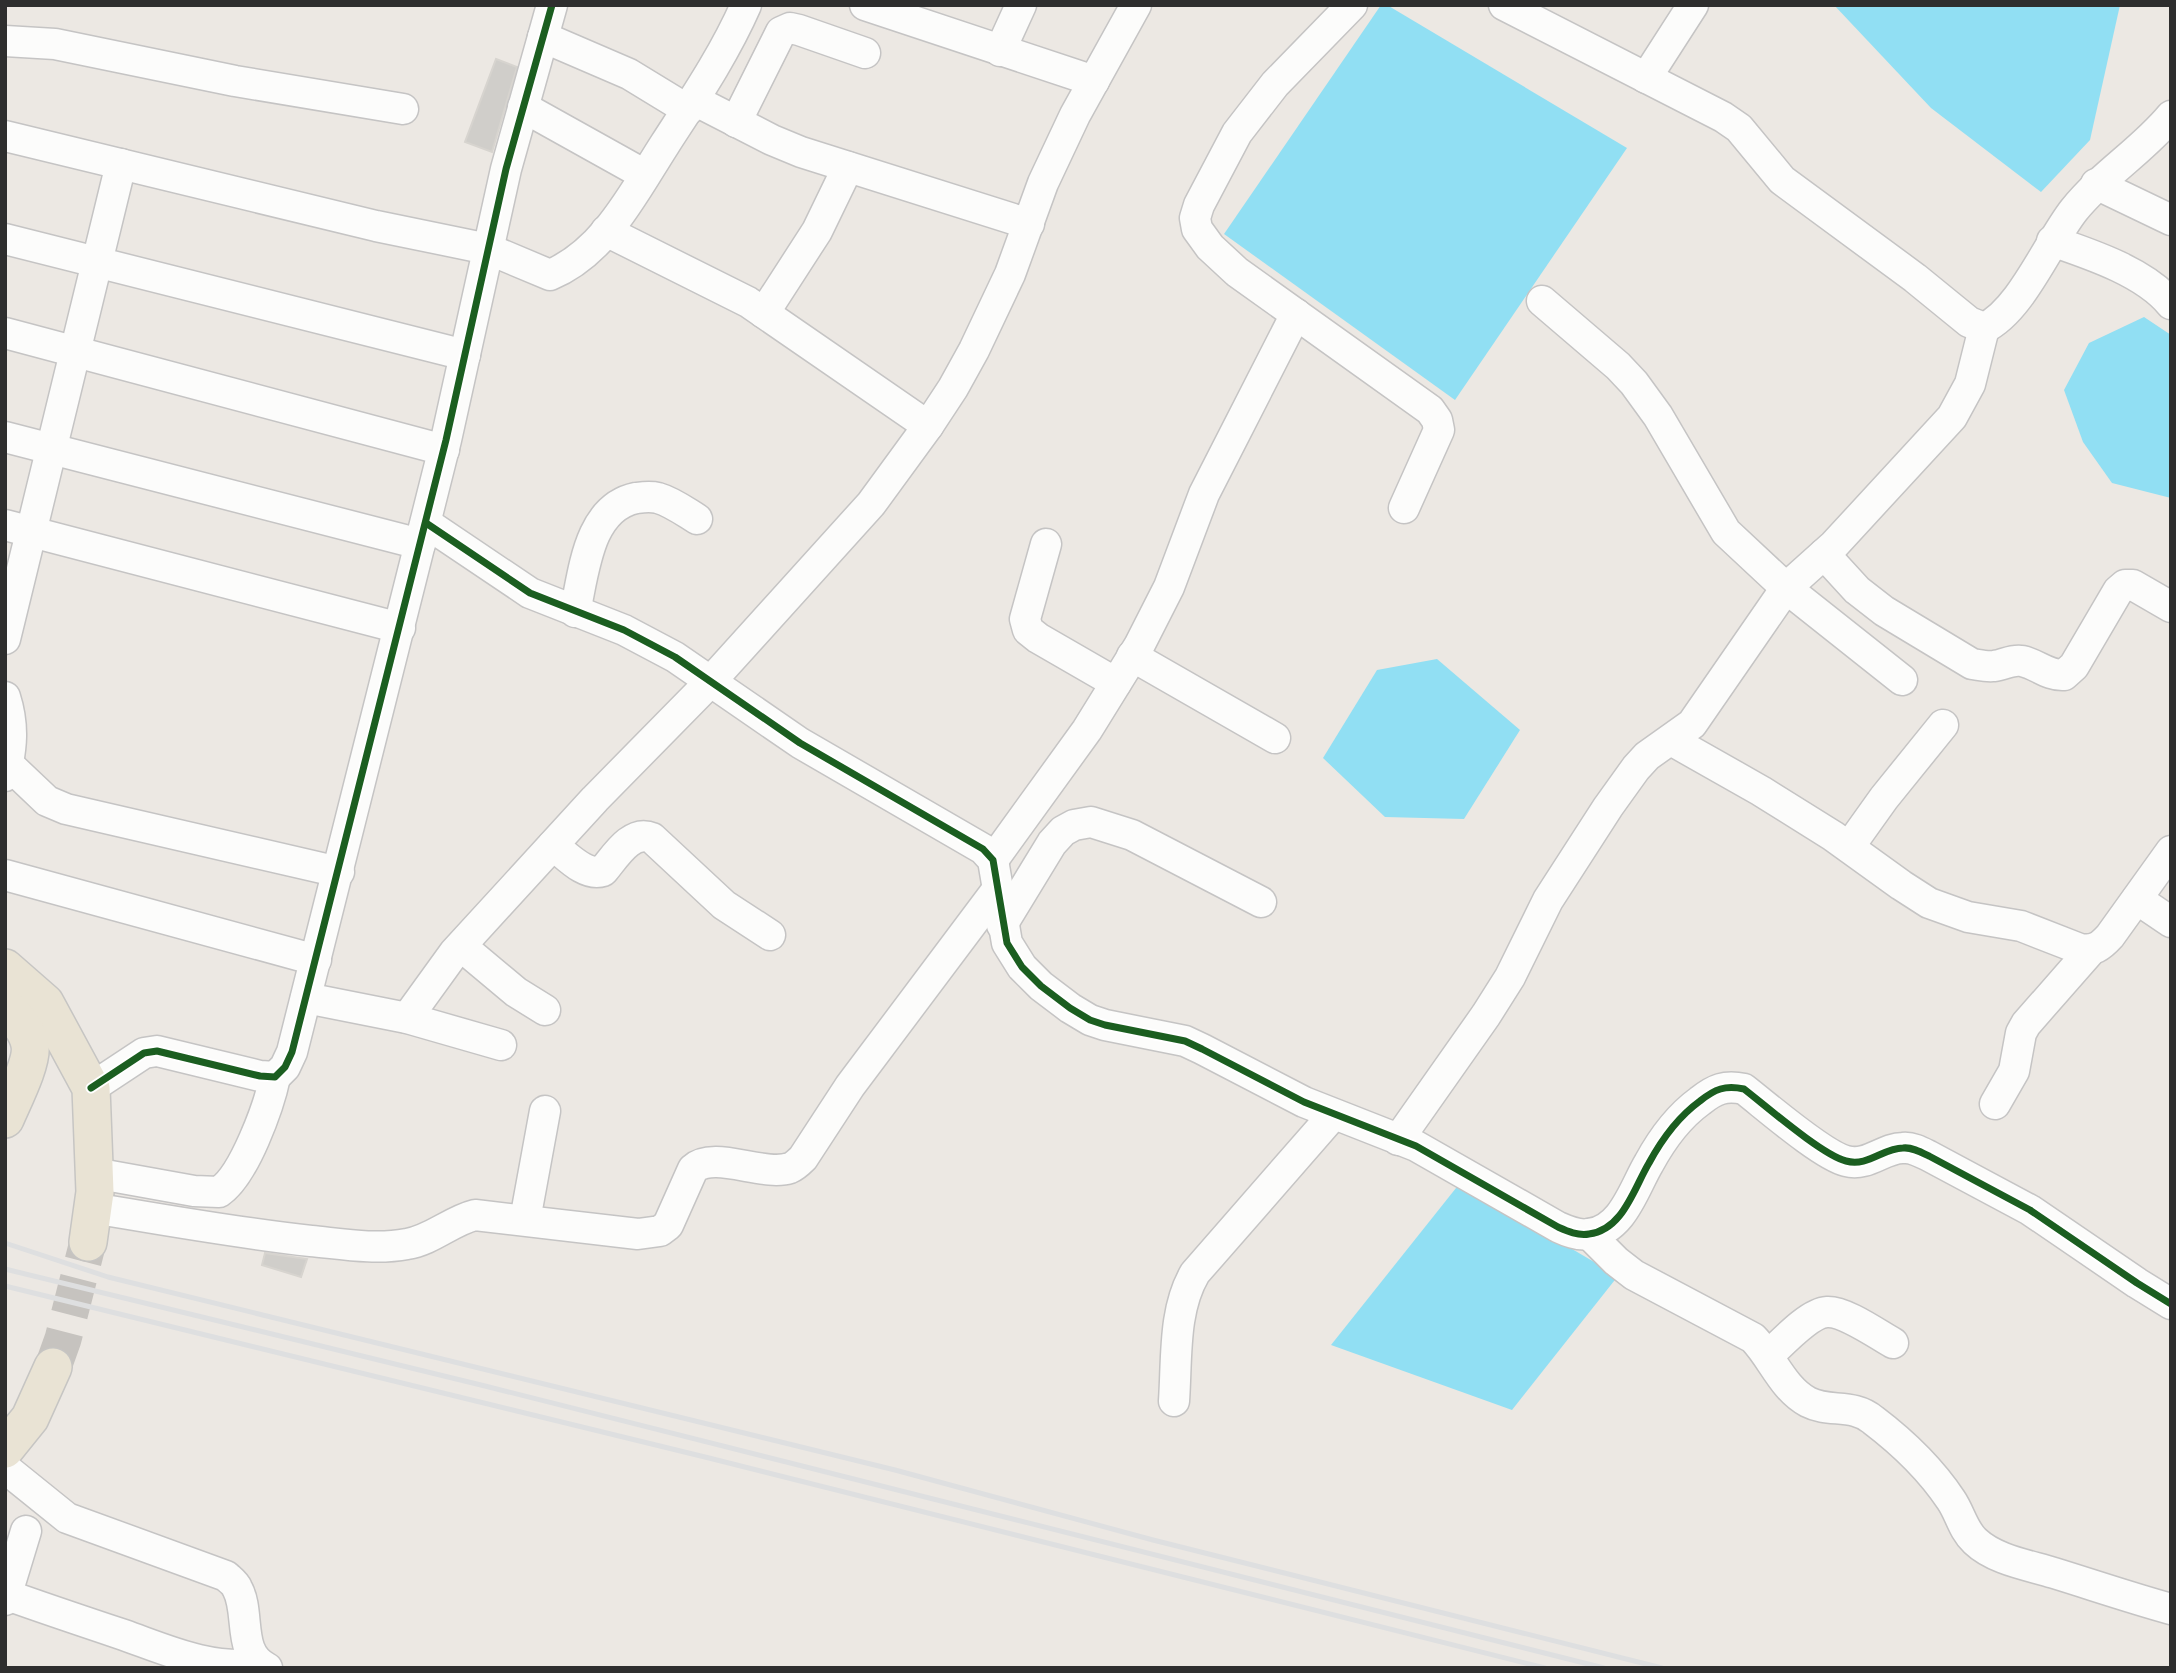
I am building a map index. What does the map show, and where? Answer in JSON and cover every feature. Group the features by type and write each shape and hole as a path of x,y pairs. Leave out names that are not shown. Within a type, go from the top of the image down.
{"main road":[{"path":"5,968 45,1003 91,1088 92,1208"},
{"path":"14,1018 50,1046 75,1055"},
{"path":"5,1119 25,1072 30,1046 14,1018"},
{"path":"5,1449 30,1418 53,1367"}],"street":[{"path":"92,1208 194,1191 219,1192 235,1178 270,1102 275,1077 285,1067 292,1052 444,450 506,169 552,5"},
{"path":"5,136 376,226 488,249 550,275 576,261 625,207 719,61 746,5"},
{"path":"865,5 1094,81"},
{"path":"1000,51 1021,5"},
{"path":"407,1018 461,946 595,799 711,681 871,504 928,426 974,350 1010,274 1043,183 1075,115 1136,5"},
{"path":"1352,5 1275,84 1237,133 1199,205 1195,218 1197,229 1210,247 1237,272 1430,410 1437,420 1439,430 1404,508"},
{"path":"1504,5 1723,117 1739,128 1782,180 1915,278 1969,322 1984,328 1997,322 2018,296 2073,211 2096,184 2151,138 2171,116"},
{"path":"1646,78 1693,5"},
{"path":"736,122 781,32 790,28 799,30 865,53"},
{"path":"543,37 801,152 1028,224"},
{"path":"5,41 55,44 235,81 403,108"},
{"path":"523,107 645,175"},
{"path":"7,622 18,528 52,449 121,164"},
{"path":"764,313 812,241 848,167"},
{"path":"2096,184 2171,220"},
{"path":"606,231 726,290 764,313 928,426"},
{"path":"5,239 465,355"},
{"path":"2052,242 2093,255 2141,280 2171,304"},
{"path":"1542,301 1634,383 1658,416 1726,532 1786,588 1902,680"},
{"path":"993,860 1087,730 1132,656 1168,587 1204,494 1296,314"},
{"path":"1398,1140 1486,1015 1510,976 1548,900 1608,807 1641,762 1692,724 1786,588 1824,554 1952,417 1970,384 1984,328"},
{"path":"5,333 444,450"},
{"path":"5,438 423,533 530,593 624,630 675,657 800,743 970,840 993,860 1002,925 1007,943 1022,967 1041,986 1090,1020 1185,1041 1333,1115 1440,1158 1558,1227 1574,1233 1589,1234 1611,1224 1678,1121 1706,1096 1720,1087 1732,1086 1744,1089 1829,1153 1846,1161 1860,1163 1902,1148 1929,1156 2030,1210 2171,1304"},
{"path":"575,612 593,539 605,514 612,508 626,500 647,496 669,503 697,519"},
{"path":"18,528 400,628"},
{"path":"1046,544 1025,619 1028,630 1116,683"},
{"path":"1824,554 1857,590 1884,611 1972,663 1982,666 1996,666 2017,660 2049,673 2064,675 2074,666 2118,592 2125,585 2140,589 2171,607"},
{"path":"1132,656 1275,738"},
{"path":"5,697 12,728 12,749 7,770 47,801 66,809 339,872"},
{"path":"1849,847 1884,798 1943,725"},
{"path":"1671,740 1761,791 1849,847 1900,885 1939,907 1968,917 2021,926 2090,951"},
{"path":"1002,925 1052,843 1063,831 1074,825 1091,822 1132,835 1261,902"},
{"path":"554,845 578,865 597,873 603,871 636,837 644,835 652,838 724,905 770,935"},
{"path":"1995,1104 2014,1071 2021,1033 2026,1024 2090,951 2099,947 2110,936 2171,851"},
{"path":"5,875 316,960"},
{"path":"92,1208 247,1234 366,1246 405,1245 421,1241 452,1223 475,1215 652,1234 668,1225 689,1176 698,1164 728,1163 774,1170 792,1167 803,1158 850,1086 997,890"},
{"path":"2137,899 2171,922"},
{"path":"461,946 516,992 545,1010"},
{"path":"306,998 407,1018 501,1045"},
{"path":"91,1088 144,1053 157,1051 260,1076 275,1077"},
{"path":"525,1220 545,1111"},
{"path":"1174,1401 1182,1305 1188,1285 1195,1273 1333,1115"},
{"path":"1589,1234 1634,1275 1753,1338 1801,1398 1812,1404 1860,1410 1872,1418 1927,1470 1952,1502 1969,1535 1984,1548 2017,1561 2171,1609"},
{"path":"1769,1355 1806,1322 1823,1312 1849,1319 1893,1343"},
{"path":"5,1468 67,1518 226,1576 237,1587 249,1651 263,1666"},
{"path":"67,1518 16,1534 6,1598 182,1663 263,1666"}],"water":[{"path":"1381,5 1387,5 1627,148 1455,400 1224,234"},
{"path":"1834,5 2120,5 2090,140 2041,192 1931,108"},
{"path":"2144,317 2171,335 2171,498 2112,483 2083,442 2064,390 2089,343"},
{"path":"1437,659 1520,730 1464,819 1385,817 1323,758 1377,670"},
{"path":"1460,1183 1618,1276 1512,1410 1331,1345"}],"building":[{"path":"496,59 517,67 492,152 465,142"},
{"path":"265,1253 307,1259 301,1277 262,1265"}],"tunnel":[{"path":"53,1367 88,1242"}],"railway":[{"path":"5,1243 108,1277 895,1470 1153,1540 1662,1668"},
{"path":"5,1269 485,1386 1604,1668"},
{"path":"5,1286 709,1458 1545,1668"}],"cycle path":[{"path":"91,1088 144,1053 157,1051 260,1076 275,1077 285,1067 292,1052 446,440 506,169 552,5"},
{"path":"426,523 530,593 624,630 675,657 800,743 983,849 993,860 1007,943 1022,967 1041,986 1090,1020 1185,1041 1304,1102 1416,1146 1558,1227 1581,1234 1601,1231 1619,1216 1659,1145 1692,1107 1720,1089 1744,1089 1823,1150 1846,1161 1861,1162 1903,1148 1926,1154 2030,1210 2171,1304"}]}
